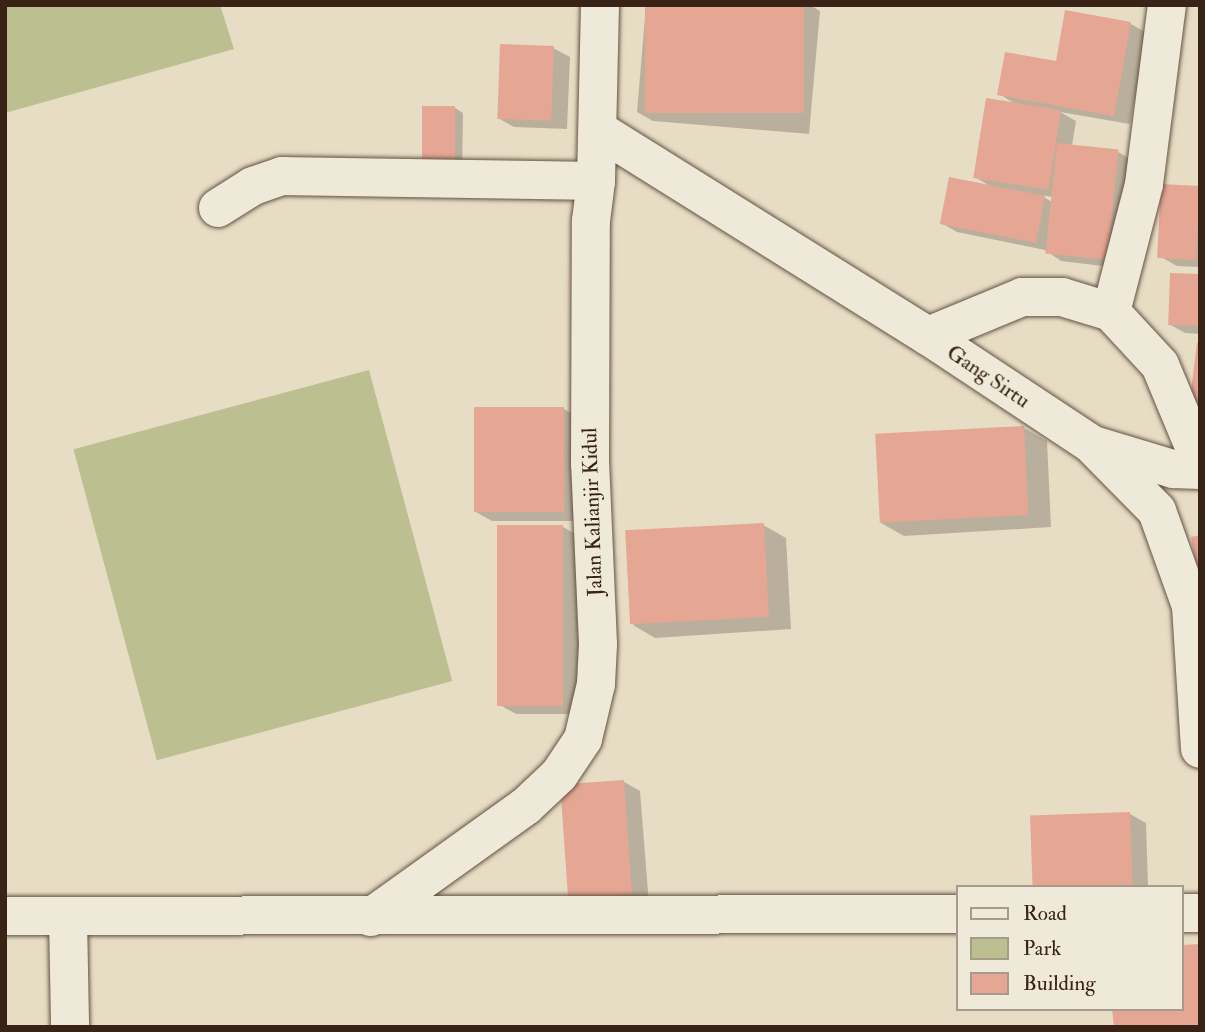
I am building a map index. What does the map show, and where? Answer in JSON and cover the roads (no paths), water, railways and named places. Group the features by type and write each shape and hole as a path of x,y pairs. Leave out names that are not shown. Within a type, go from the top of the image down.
{"street":[{"name":"Jalan Kalianjir Kidul","path":"372,917 526,806 559,775 583,739 596,684 598,644 590,464 591,221 596,181 600,5"},
{"path":"1111,312 1144,184 1167,5"},
{"name":"Gang Sirtu","path":"598,130 928,336 1091,444 1157,511 1176,556 1191,606 1200,749"},
{"path":"218,208 253,186 282,176 596,181"},
{"path":"928,336 1023,297 1062,297 1111,312 1160,365 1200,461"},
{"path":"1091,444 1173,469 1200,470"},
{"path":"5,916 68,918 956,914"},
{"path":"68,918 70,1027"}]}
